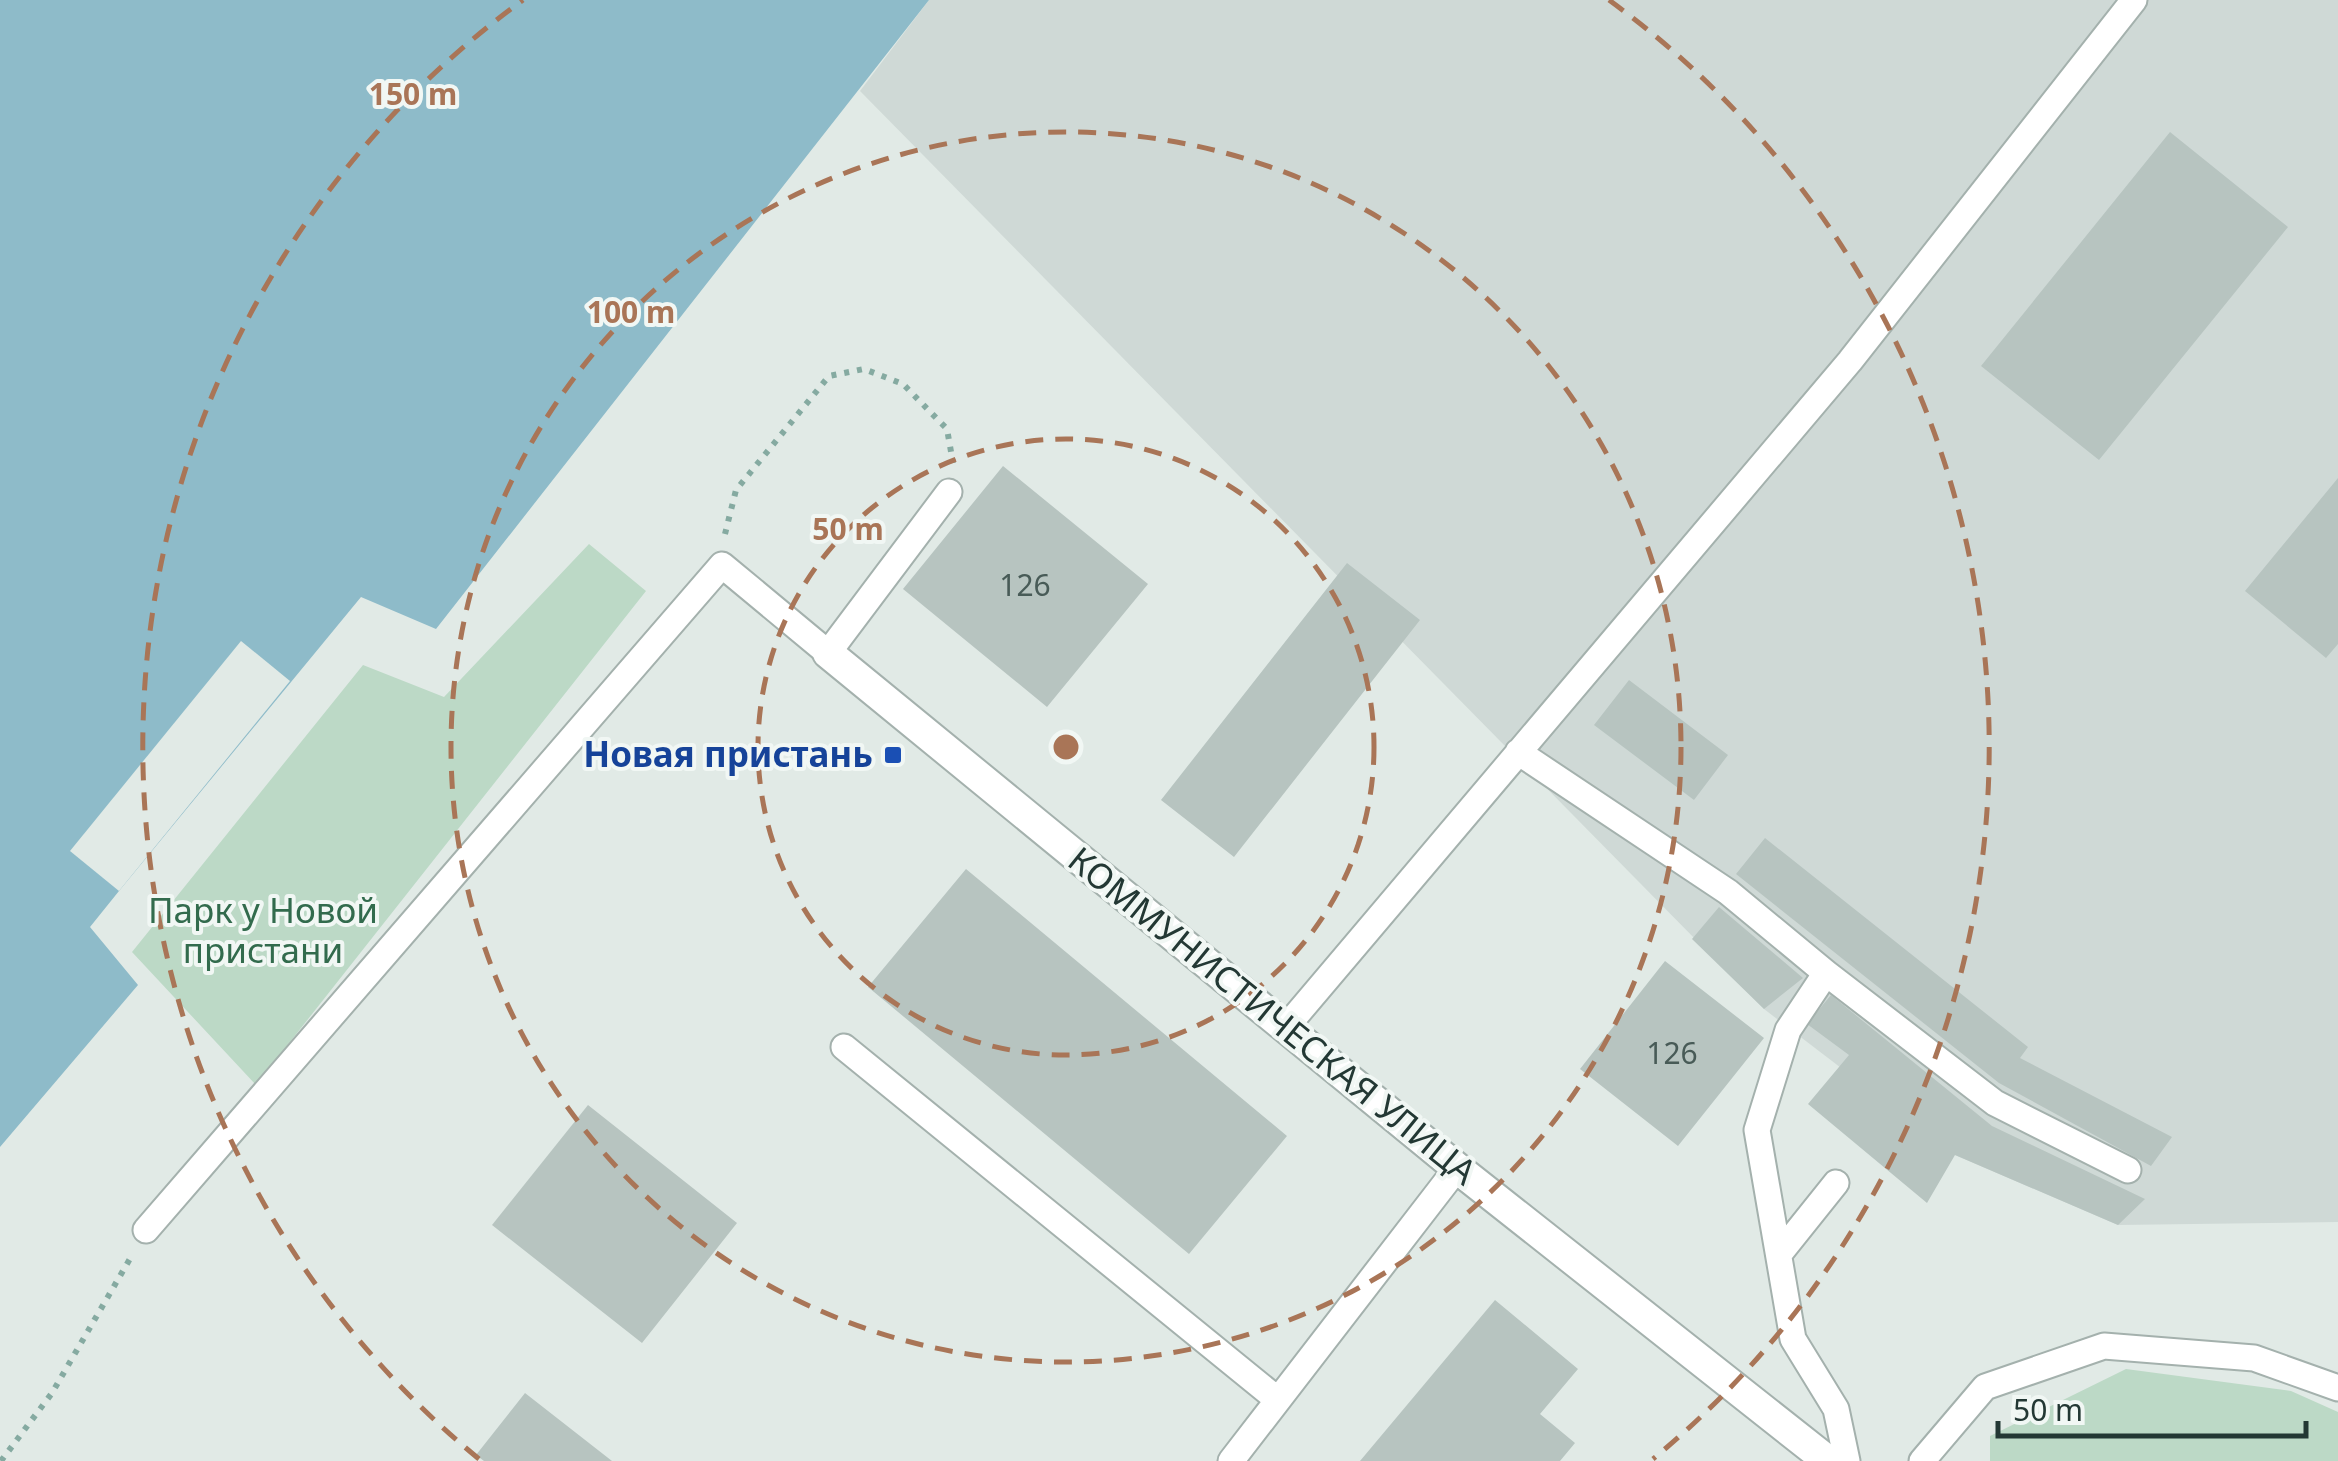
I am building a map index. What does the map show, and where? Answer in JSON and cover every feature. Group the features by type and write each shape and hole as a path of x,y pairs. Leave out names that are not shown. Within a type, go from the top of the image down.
{"street":[{"name":"КОММУНИСТИЧЕСКАЯ УЛИЦА","path":"828,654 1288,1026 1457,1168 1828,1461"}],"lane":[{"path":"1288,1026 1850,361 2134,0"},
{"path":"828,654 950,492"},
{"path":"146,1230 722,564"},
{"name":"КОММУНИСТИЧЕСКАЯ УЛИЦА","path":"722,564 828,654"},
{"path":"1518,752 1728,892 1826,974 1995,1103 2128,1170"},
{"path":"1826,974 1788,1030 1757,1130 1793,1339 1836,1409 1847,1461"},
{"path":"844,1047 1278,1400"},
{"path":"1231,1461 1457,1168"},
{"path":"1780,1253 1836,1183"},
{"path":"1922,1461 1985,1387 2104,1346 2254,1358 2338,1388"}],"path":[{"path":"722,564 736,490 830,376 864,369 903,384 947,429 954,456 950,492"},
{"path":"0,1461 52,1393 146,1230"}],"shaded area":[{"path":"929,0 2338,0 2338,1222 2118,1225 1955,1155 1764,1009 860,91"}],"green space":[{"name":"Парк у Новой пристани","path":"589,544 646,591 256,1085 132,952 363,665 444,697"},
{"path":"2126,1369 2291,1391 2338,1412 2338,1461 1990,1461 1990,1436"}],"water":[{"path":"0,0 929,0 436,629 361,597 119,891 90,927 138,985 0,1147"}],"pier":[{"path":"241,641 290,681 119,891 70,851"}],"building":[{"path":"2170,132 2288,227 2099,460 1981,366"},
{"path":"1003,466 1148,584 1047,707 903,589"},
{"path":"2338,478 2338,644 2326,658 2245,591"},
{"path":"1347,563 1420,620 1234,857 1161,800"},
{"path":"1629,680 1728,755 1694,800 1594,725"},
{"path":"1765,838 2028,1047 2020,1058 2172,1137 2151,1166 1999,1083 1736,874"},
{"path":"966,869 1287,1136 1189,1254 868,987"},
{"path":"1719,907 1803,978 1764,1009 1692,939"},
{"path":"1665,961 1764,1038 1678,1146 1580,1069"},
{"path":"1831,995 1992,1126 2145,1199 2118,1225 1955,1155 1927,1203 1808,1104 1849,1055 1807,1024"},
{"path":"588,1105 737,1223 642,1343 492,1225"},
{"path":"1495,1300 1578,1369 1540,1414 1575,1443 1560,1461 1360,1461"},
{"path":"525,1393 612,1461 484,1461 476,1455"}],"place":[{"name":"Новая пристань","path":"893,755"}]}
